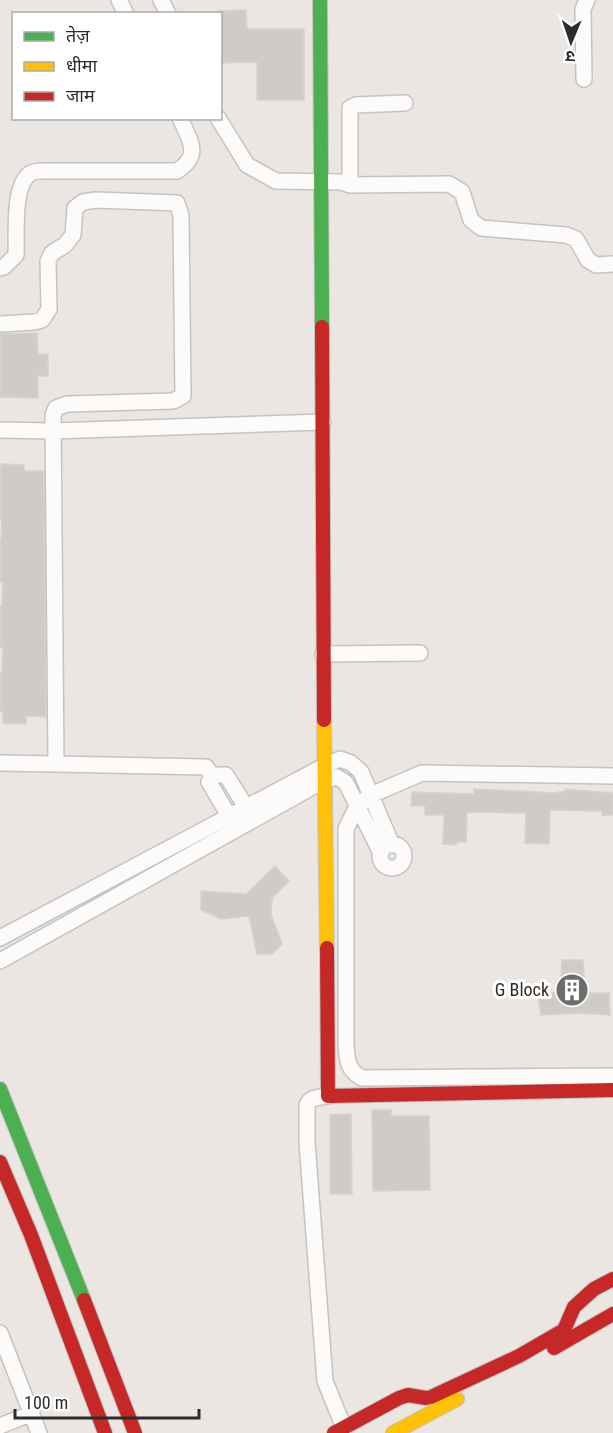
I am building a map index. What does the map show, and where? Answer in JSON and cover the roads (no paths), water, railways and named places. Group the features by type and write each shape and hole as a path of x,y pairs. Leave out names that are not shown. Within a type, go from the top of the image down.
{"street":[{"path":"320,0 328,1096"},
{"path":"584,79 583,9 587,0"},
{"path":"349,185 350,108 356,105 405,103"},
{"path":"0,268 16,255 18,197 22,182 31,173 45,171 177,171 192,156 192,147 181,120"},
{"path":"219,120 247,165 276,181 321,185 341,183 349,185 449,184 462,192 471,220 481,228 566,236 576,239 588,260 596,265 613,264"},
{"path":"0,324 42,320 49,309 48,261 52,253 65,245 73,235 75,208 83,202 96,200 177,203 181,216 183,396 173,401 67,404 56,408 53,415 56,764"},
{"path":"0,430 53,431 323,422"},
{"path":"323,654 420,653"},
{"path":"0,938 246,807 324,773 345,782 357,806 387,849 371,795 361,772 351,763 340,759 324,773 0,961"},
{"path":"0,763 206,767 212,775"},
{"path":"613,776 422,774 371,795 357,806 346,829 346,1046 347,1061 356,1075 362,1078 613,1076"},
{"path":"212,775 226,775 246,807"},
{"path":"212,775 209,782 229,816"},
{"path":"0,1089 34,1179 116,1379 135,1433"},
{"path":"613,1090 328,1096 312,1098 309,1101 307,1105 307,1142 325,1381 339,1430 399,1398 408,1395 431,1397 519,1356 564,1330 574,1307 594,1288 613,1279"},
{"path":"0,1162 32,1235 105,1433"},
{"path":"393,1433 613,1314"},
{"path":"0,1333 39,1433"},
{"path":"0,1426 32,1413"}],"place":[{"name":"G Block","path":"572,990"}]}
